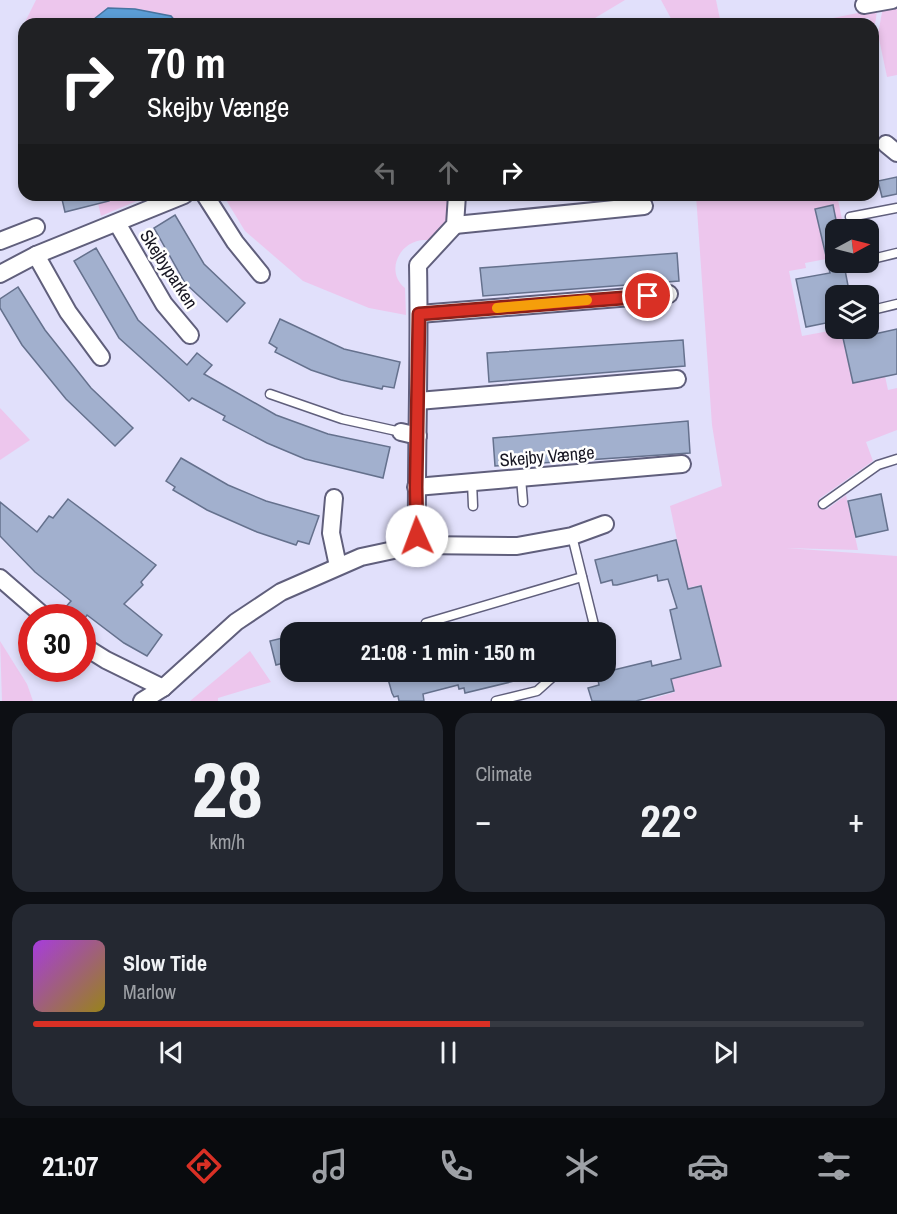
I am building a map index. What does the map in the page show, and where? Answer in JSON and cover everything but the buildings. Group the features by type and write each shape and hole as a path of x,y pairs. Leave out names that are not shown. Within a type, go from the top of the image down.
{"street":[{"path":"864,5 892,0"},
{"name":"Skejbyparken","path":"0,274 36,255 170,201"},
{"path":"209,201 235,242 261,274"},
{"path":"456,225 457,201"},
{"path":"417,545 416,487 410,434 418,401 413,345 419,314 418,265 456,225 644,206"},
{"name":"Skejbyparken","path":"117,223 164,304 190,335"},
{"path":"0,241 36,227"},
{"path":"36,255 68,312 101,357"},
{"path":"419,314 669,294"},
{"path":"418,401 677,379"},
{"name":"Skejby Vænge","path":"416,487 682,464"},
{"path":"334,498 331,534 338,566"},
{"path":"142,701 164,688 236,622 281,592 361,557 417,545 517,546 572,536 604,524"},
{"path":"0,578 30,604"},
{"path":"96,654 164,688"}],"lane":[{"path":"850,218 897,208"},
{"path":"879,257 897,253"},
{"path":"879,308 897,304"},
{"path":"270,394 342,419 410,434"},
{"path":"823,504 878,465 897,459"},
{"path":"521,478 523,502"},
{"path":"472,482 473,506"},
{"path":"572,536 593,622"},
{"path":"426,622 582,577"},
{"path":"496,701 537,691 547,682"}],"shaded area":[{"path":"36,0 625,0 595,18 27,18"},
{"path":"661,0 716,0 720,18 671,18"},
{"path":"897,4 897,75 887,77 879,39 883,7"},
{"path":"877,9 876,18 833,18"},
{"path":"97,201 137,201 101,216"},
{"path":"227,201 451,201 450,222 432,241 422,240 413,243 399,255 396,272 398,280 405,288 406,315 369,308 303,281 245,231"},
{"path":"696,201 838,201 842,219 836,219 833,205 815,209 825,259 805,263 806,268 789,271 802,336 825,332 825,339 842,339 853,383 876,378 869,339 877,339 888,390 897,388 897,430 866,442 873,461 819,499 826,510 846,495 858,550 786,548 897,556 897,701 645,701 675,692 668,665 691,674 721,666 701,585 677,590 682,564 670,506 722,486 712,425"},
{"path":"0,408 30,440 0,460"},
{"path":"0,641 18,670 18,682 26,682 33,701 2,701"},
{"path":"250,651 271,682 218,698 218,701 190,701"}],"water":[{"path":"108,8 135,9 173,18 95,18"}],"slow traffic":[{"path":"497,308 587,300"}],"route":[{"path":"417,536 419,314 648,296"}]}
